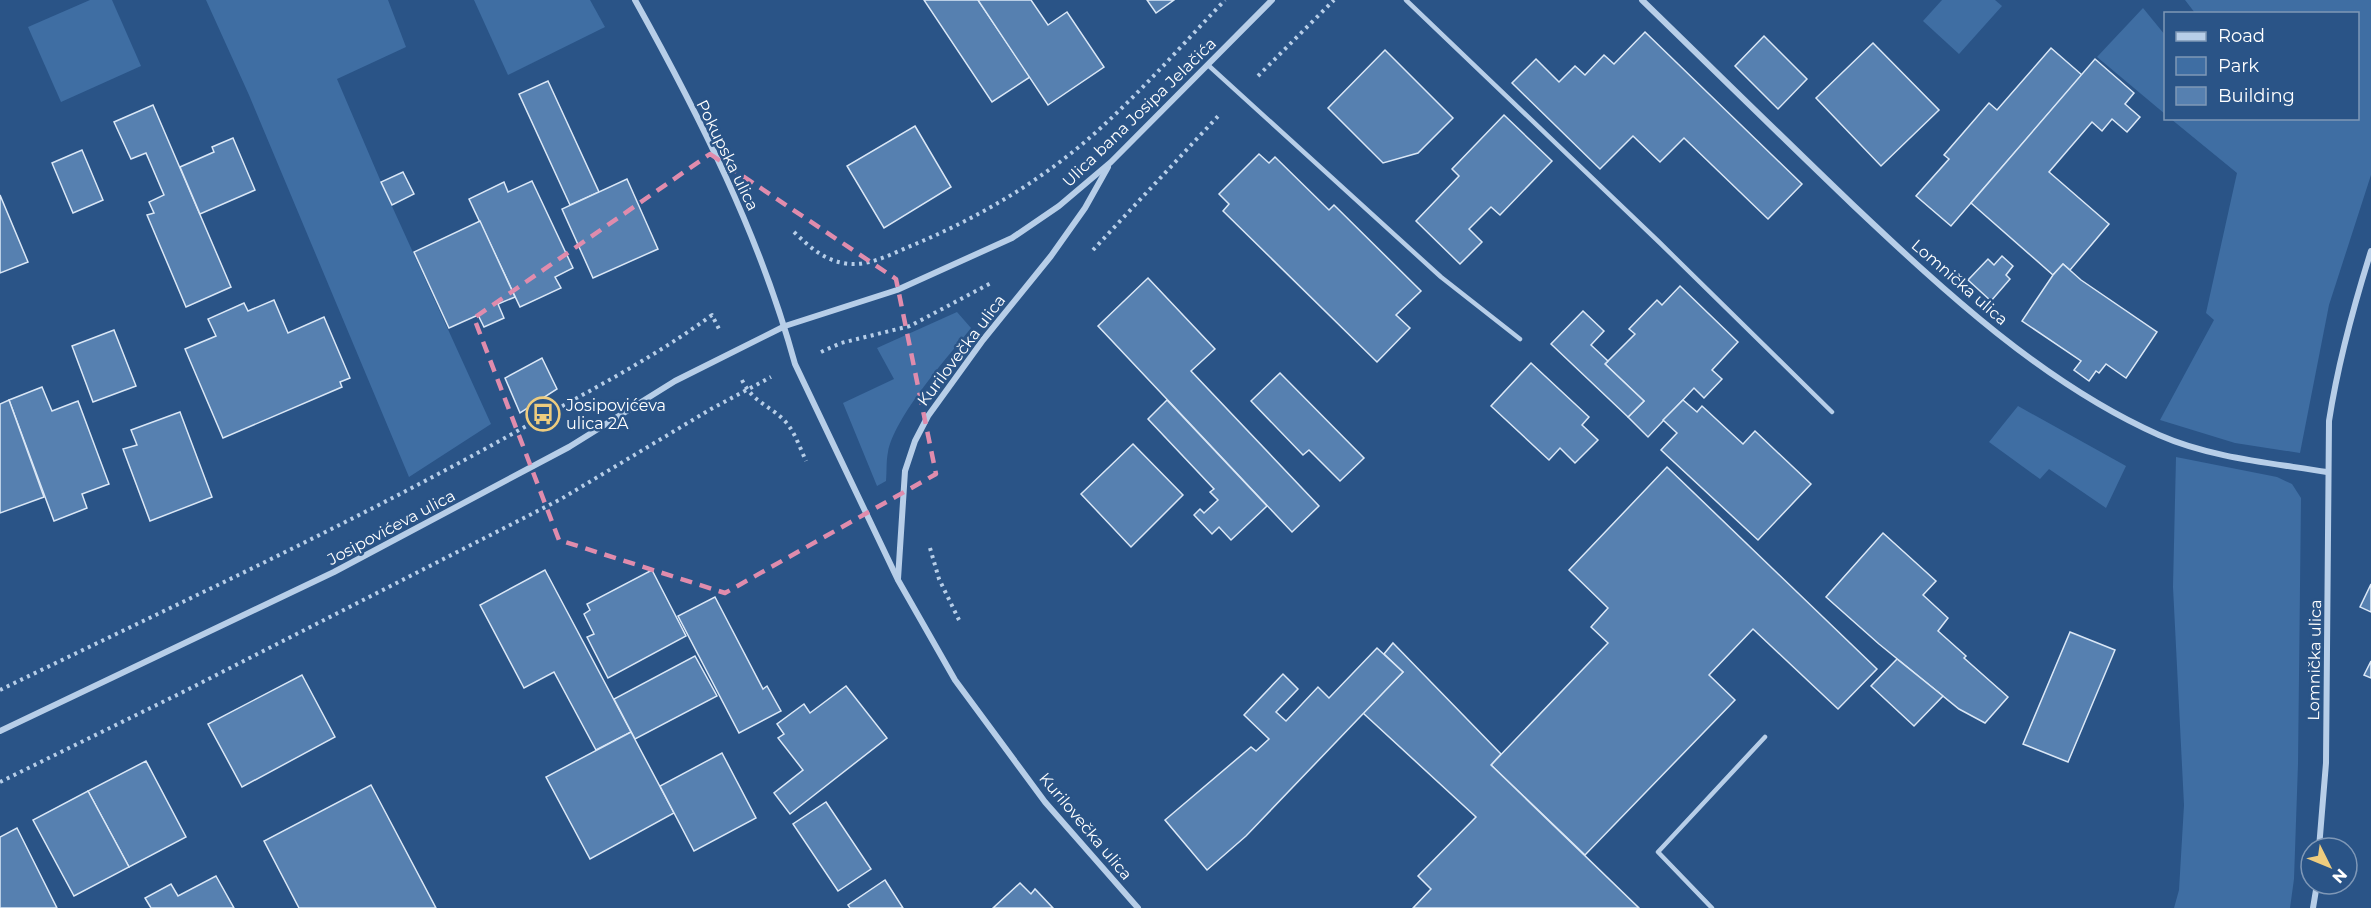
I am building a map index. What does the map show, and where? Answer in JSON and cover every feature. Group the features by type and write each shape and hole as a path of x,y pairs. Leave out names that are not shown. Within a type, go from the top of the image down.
{"street":[{"name":"Pokupska ulica","path":"635,0 656,38 747,225 784,326"},
{"name":"Ulica bana Josipa Jelačića","path":"784,326 897,290 1011,238 1059,206 1111,162 1272,0"},
{"name":"Lomnička ulica","path":"1642,0 1927,275 1997,333 2055,376 2159,435 2192,447 2327,472"},
{"name":"Kurilovečka ulica","path":"898,580 906,471 915,441 928,416 1085,208 1111,162"},
{"name":"Lomnička ulica","path":"2320,836 2326,763 2329,421 2336,374 2371,251"},
{"name":"Kurilovečka ulica","path":"784,326 795,364 898,580 955,680 1045,802 1138,908"},
{"name":"Josipovićeva ulica","path":"0,731 334,572 569,447 675,381 784,326"}],"lane":[{"path":"1406,0 1659,242 1832,412"},
{"path":"1208,65 1441,277 1520,339"},
{"path":"1712,908 1658,852 1765,736"}],"path":[{"path":"794,232 815,252 829,259 845,264 864,263 946,231 997,204 1094,134 1225,0"},
{"path":"1087,256 1239,94 1334,0"},
{"path":"0,782 185,691 561,499 711,409 795,364 841,343 909,326 996,280 1020,294"},
{"path":"929,542 939,579 959,620"}],"highlighted area":[{"path":"710,154 896,279 936,474 725,593 559,540 474,318"}],"green space":[{"path":"90,0 112,0 141,66 61,102 28,27"},
{"path":"206,0 388,0 406,47 337,79 381,182 491,424 409,477 249,95"},
{"path":"474,0 590,0 605,27 508,75"},
{"path":"1942,0 1995,0 2002,6 1959,54 1923,21"},
{"path":"2185,0 2371,0 2371,175 2329,305 2300,453 2235,443 2160,420 2214,320 2206,313 2237,173 2172,120 2359,120 2359,12 2194,12"},
{"path":"2143,8 2164,34 2164,113 2097,57"},
{"path":"957,312 971,328 911,405 888,452 886,481 877,486 843,403 894,379 877,348"},
{"path":"2018,406 2126,466 2106,508 2049,469 2040,479 1989,442"},
{"path":"2176,457 2277,477 2292,484 2301,498 2298,764 2294,879 2290,908 2174,908 2179,890 2184,805 2173,587"}],"building":[{"path":"924,0 978,0 1030,77 992,102"},
{"path":"978,0 1031,0 1048,25 1067,12 1104,67 1048,105"},
{"path":"1147,0 1174,0 1156,13"},
{"path":"1645,32 1802,184 1768,219 1684,138 1660,162 1633,136 1600,169 1512,83 1536,59 1559,82 1575,66 1585,75 1604,55 1614,64"},
{"path":"1764,36 1807,79 1778,109 1735,66"},
{"path":"1873,43 1939,110 1881,166 1816,98"},
{"path":"2051,48 2082,75 1951,226 1916,196 1949,159 1944,155 1989,103 1997,110"},
{"path":"1385,50 1453,118 1418,153 1383,163 1328,108"},
{"path":"2095,59 2134,93 2125,104 2140,117 2127,132 2112,119 2102,131 2092,122 2049,172 2109,224 2070,270 2063,264 2053,275 1971,203"},
{"path":"548,81 599,192 570,205 519,94"},
{"path":"153,105 231,287 186,307 147,215 154,213 149,202 164,195 146,153 131,159 114,122"},
{"path":"1504,115 1552,161 1500,215 1491,207 1469,229 1482,242 1460,264 1416,221 1459,176 1452,169"},
{"path":"915,126 951,187 884,228 847,166"},
{"path":"233,138 255,190 200,214 180,167 214,152 212,147"},
{"path":"82,150 103,200 73,213 52,163"},
{"path":"1259,154 1269,163 1275,157 1329,210 1334,205 1421,291 1396,315 1410,328 1377,362 1223,211 1229,204 1219,194"},
{"path":"403,172 414,194 392,205 381,182"},
{"path":"627,179 658,249 593,278 562,209"},
{"path":"532,181 573,268 555,277 561,288 520,307 469,199 504,182 508,192"},
{"path":"0,195 28,262 0,273"},
{"path":"480,221 515,297 498,304 504,318 484,327 478,315 449,328 414,252"},
{"path":"2002,256 2013,266 2006,275 2010,279 1991,301 1968,280 1988,259 1994,265"},
{"path":"2063,264 2081,280 2157,332 2126,378 2106,364 2099,373 2096,371 2089,381 2074,370 2081,361 2022,321"},
{"path":"1148,278 1215,349 1191,371 1319,506 1292,532 1098,326"},
{"path":"1680,286 1738,342 1712,370 1722,379 1704,398 1694,388 1648,437 1628,417 1644,401 1605,364 1635,334 1629,329 1657,300 1662,305"},
{"path":"274,300 288,333 324,317 350,378 340,382 342,387 223,438 185,349 216,336 208,319 244,303 248,311"},
{"path":"1583,311 1604,331 1591,345 1608,361 1605,364 1644,401 1628,417 1551,344"},
{"path":"114,330 136,386 93,402 72,346"},
{"path":"542,358 557,389 520,413 505,378"},
{"path":"1531,363 1589,417 1582,425 1598,440 1575,463 1560,448 1549,460 1491,406"},
{"path":"1280,373 1364,458 1340,481 1309,450 1303,455 1251,401"},
{"path":"42,387 52,411 78,401 109,484 82,494 87,508 54,521 9,400"},
{"path":"9,400 44,497 0,513 0,404"},
{"path":"1167,400 1267,506 1231,540 1219,527 1212,534 1194,515 1200,509 1204,513 1218,500 1210,492 1214,489 1148,419"},
{"path":"1683,400 1697,412 1702,406 1743,444 1755,431 1811,484 1758,540 1661,450 1677,433 1663,420"},
{"path":"180,412 212,497 150,521 123,449 137,445 131,430"},
{"path":"1133,444 1183,495 1131,547 1081,494"},
{"path":"1667,467 1877,669 1838,709 1753,629 1709,675 1735,700 1585,855 1491,765 1608,643 1591,627 1608,608 1569,570"},
{"path":"1883,533 1936,581 1923,595 1948,618 1938,631 1966,656 1964,658 2008,697 1985,723 1959,709 1879,644 1826,597"},
{"path":"545,570 631,732 596,750 554,672 524,688 480,605"},
{"path":"652,570 686,636 608,678 587,637 594,634 584,614 590,610 587,604"},
{"path":"2371,584 2371,612 2360,607"},
{"path":"715,597 763,689 767,686 781,711 739,733 678,616"},
{"path":"2070,632 2115,650 2068,762 2023,744"},
{"path":"1393,643 1501,754 1491,765 1639,908 1413,908 1431,889 1418,876 1476,817 1363,713 1403,672 1384,654"},
{"path":"1377,648 1403,672 1246,836 1207,870 1165,820 1251,747 1256,751 1269,739 1244,715 1283,674 1298,689 1276,712 1286,721 1318,687 1329,698"},
{"path":"695,656 717,696 635,739 614,699"},
{"path":"1897,659 1943,696 1914,726 1871,686"},
{"path":"2371,661 2371,678 2364,675"},
{"path":"302,675 335,737 242,787 208,724"},
{"path":"846,686 887,738 790,814 774,793 803,770 778,738 784,734 777,724 804,704 810,713"},
{"path":"631,732 674,813 590,859 546,777"},
{"path":"722,753 756,818 694,851 660,786"},
{"path":"146,761 186,837 129,867 88,791"},
{"path":"371,785 436,908 299,908 264,841"},
{"path":"88,791 129,867 74,896 33,820"},
{"path":"826,802 871,869 838,891 793,824"},
{"path":"17,828 57,908 0,908 0,837"},
{"path":"216,876 234,908 151,908 145,898 171,884 178,896"},
{"path":"885,880 903,908 850,908 848,905"},
{"path":"1020,883 1031,894 1035,889 1053,908 993,908"}],"place":[{"name":"Josipovićeva ulica 2A","path":"543,414"}]}
